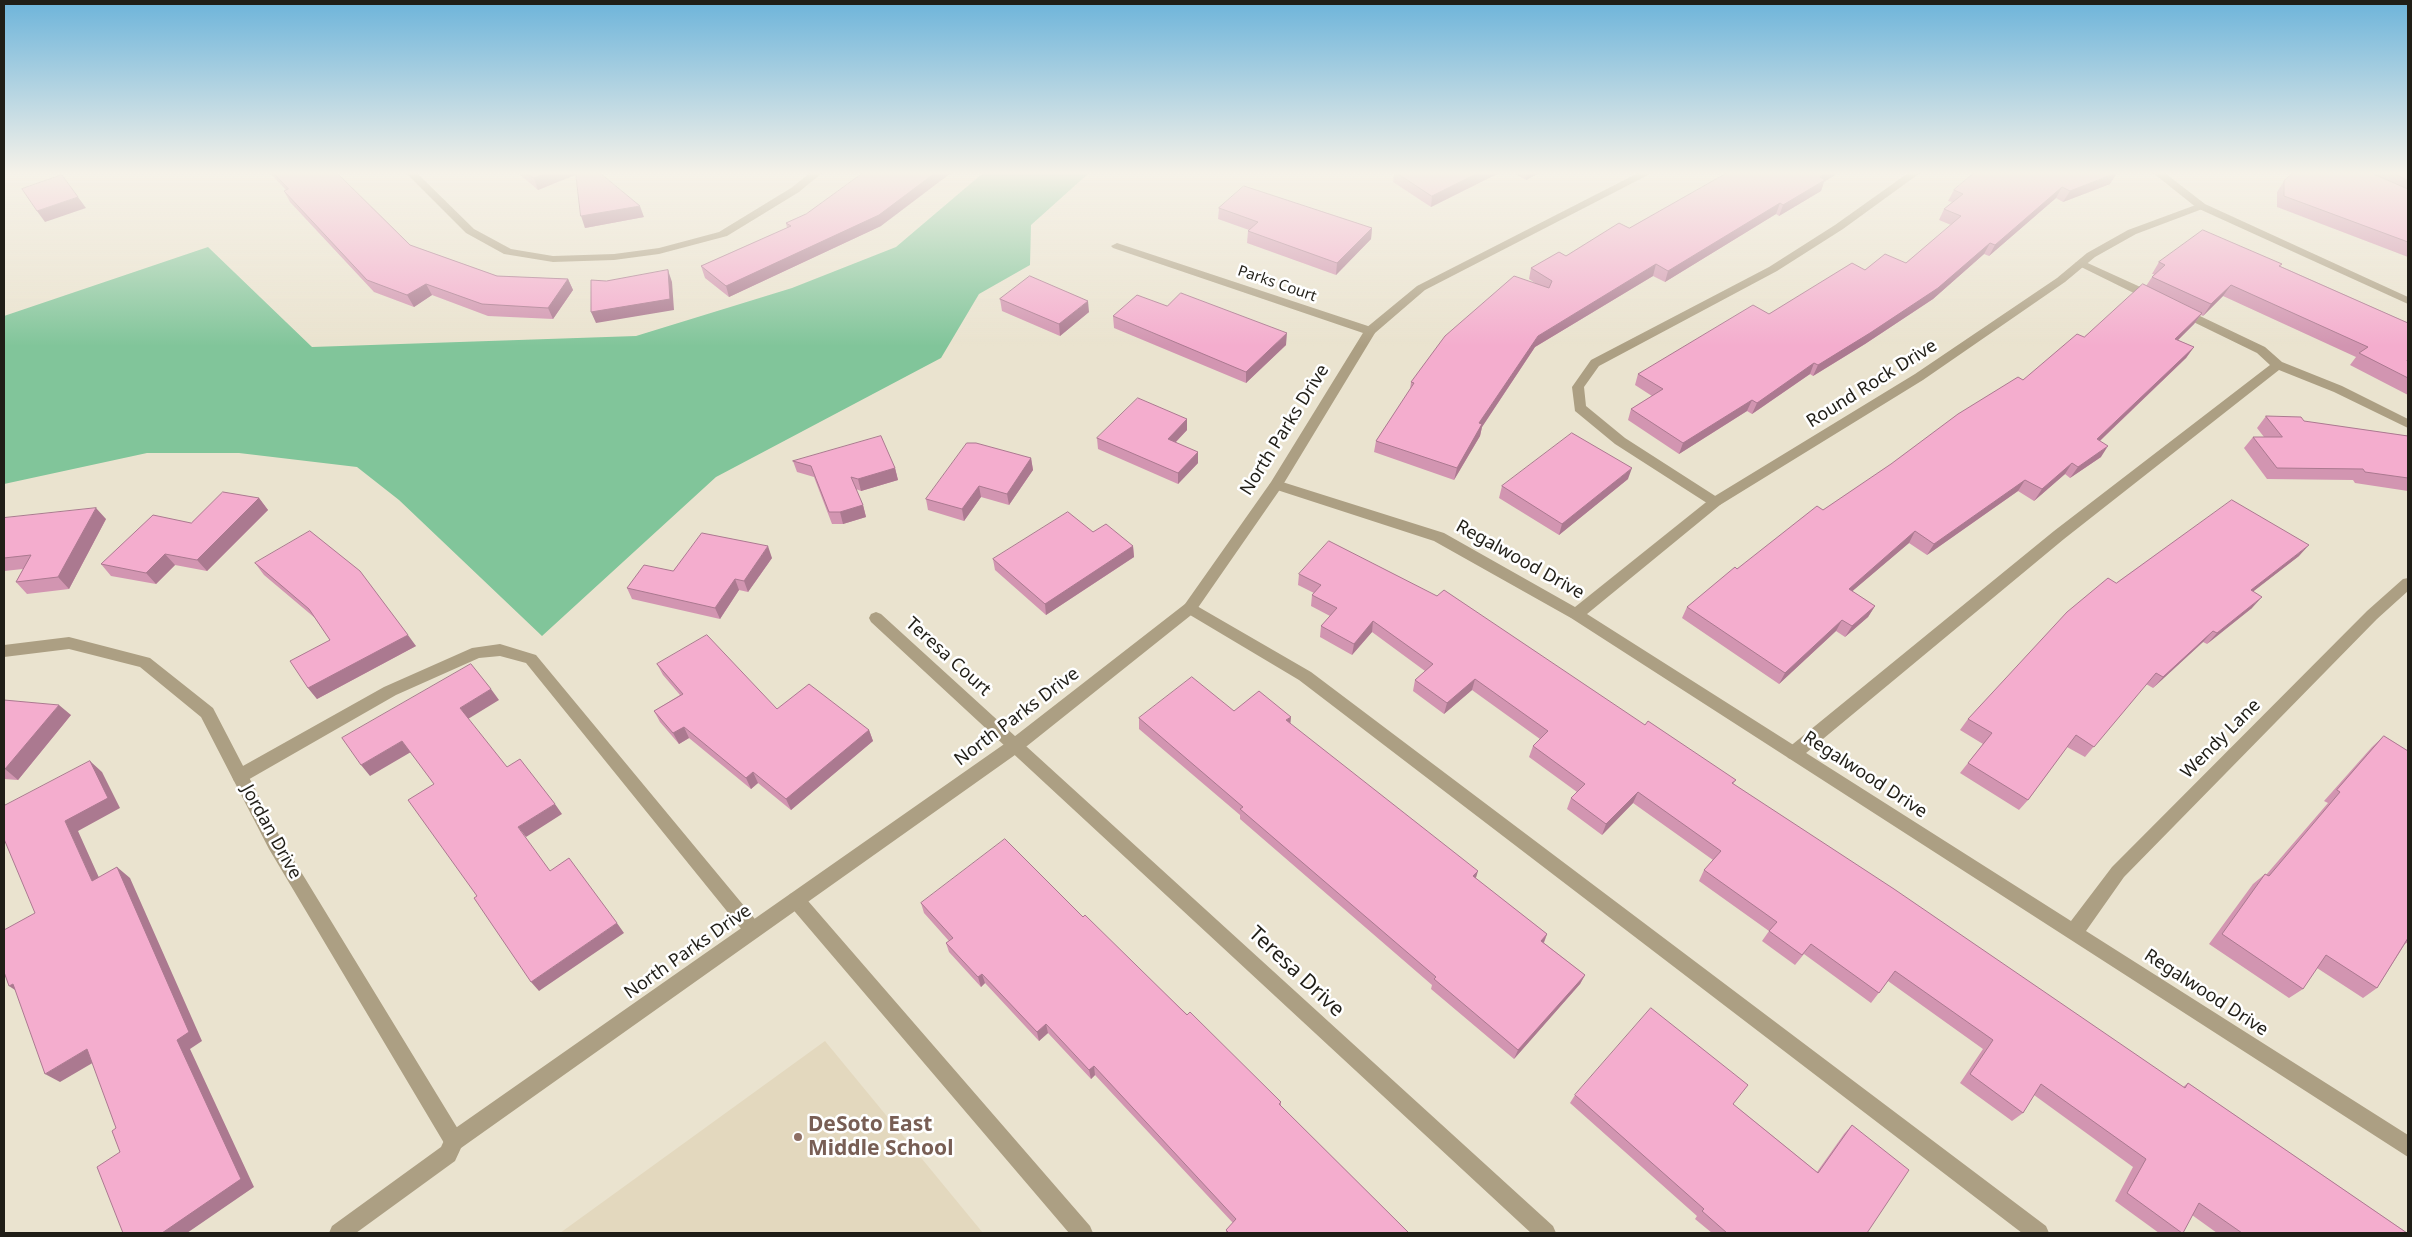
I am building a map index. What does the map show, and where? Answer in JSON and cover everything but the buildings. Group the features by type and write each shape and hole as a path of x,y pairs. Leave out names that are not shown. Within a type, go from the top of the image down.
{"street":[{"path":"470,231 508,252 553,259 614,257 659,251 723,234 728,231"},
{"name":"North Parks Drive","path":"340,1233 448,1154 454,1141 1016,745 1190,608 1276,485 1370,331 1421,288 1534,231"},
{"path":"1715,502 1620,440 1580,408 1578,387 1594,363 1773,269 1833,231"},
{"name":"Round Rock Drive","path":"1576,614 1715,502 1919,377 2061,280 2091,255 2135,231"},
{"path":"2254,231 2408,301"},
{"name":"Parks Court","path":"1117,246 1370,331"},
{"path":"2081,264 2261,350 2278,365 2338,389 2408,424"},
{"path":"1794,753 2059,535 2278,365"},
{"name":"Regalwood Drive","path":"1276,485 1439,537 1576,614 2408,1147"},
{"name":"Wendy Lane","path":"2074,932 2118,872 2372,615 2408,583"},
{"path":"1190,608 1305,676 2039,1233"},
{"name":"Teresa Court","path":"876,618 1016,745"},
{"name":"Jordan Drive","path":"4,651 69,643 145,662 206,712 275,844 454,1141"},
{"path":"240,776 390,692 477,652 500,650 531,659 753,930"},
{"name":"Teresa Drive","path":"1016,745 1546,1233"},
{"path":"796,900 1083,1233"}],"shaded area":[{"name":"DeSoto East Middle School","path":"825,1041 983,1233 560,1233"}],"green space":[{"path":"915,231 1031,231 1030,265 979,294 941,358 716,477 542,636 399,500 357,467 239,453 147,453 4,484 4,316 208,247 312,347 636,336 792,288 896,247"}],"place":[{"name":"DeSoto East Middle School","path":"798,1137"}]}
